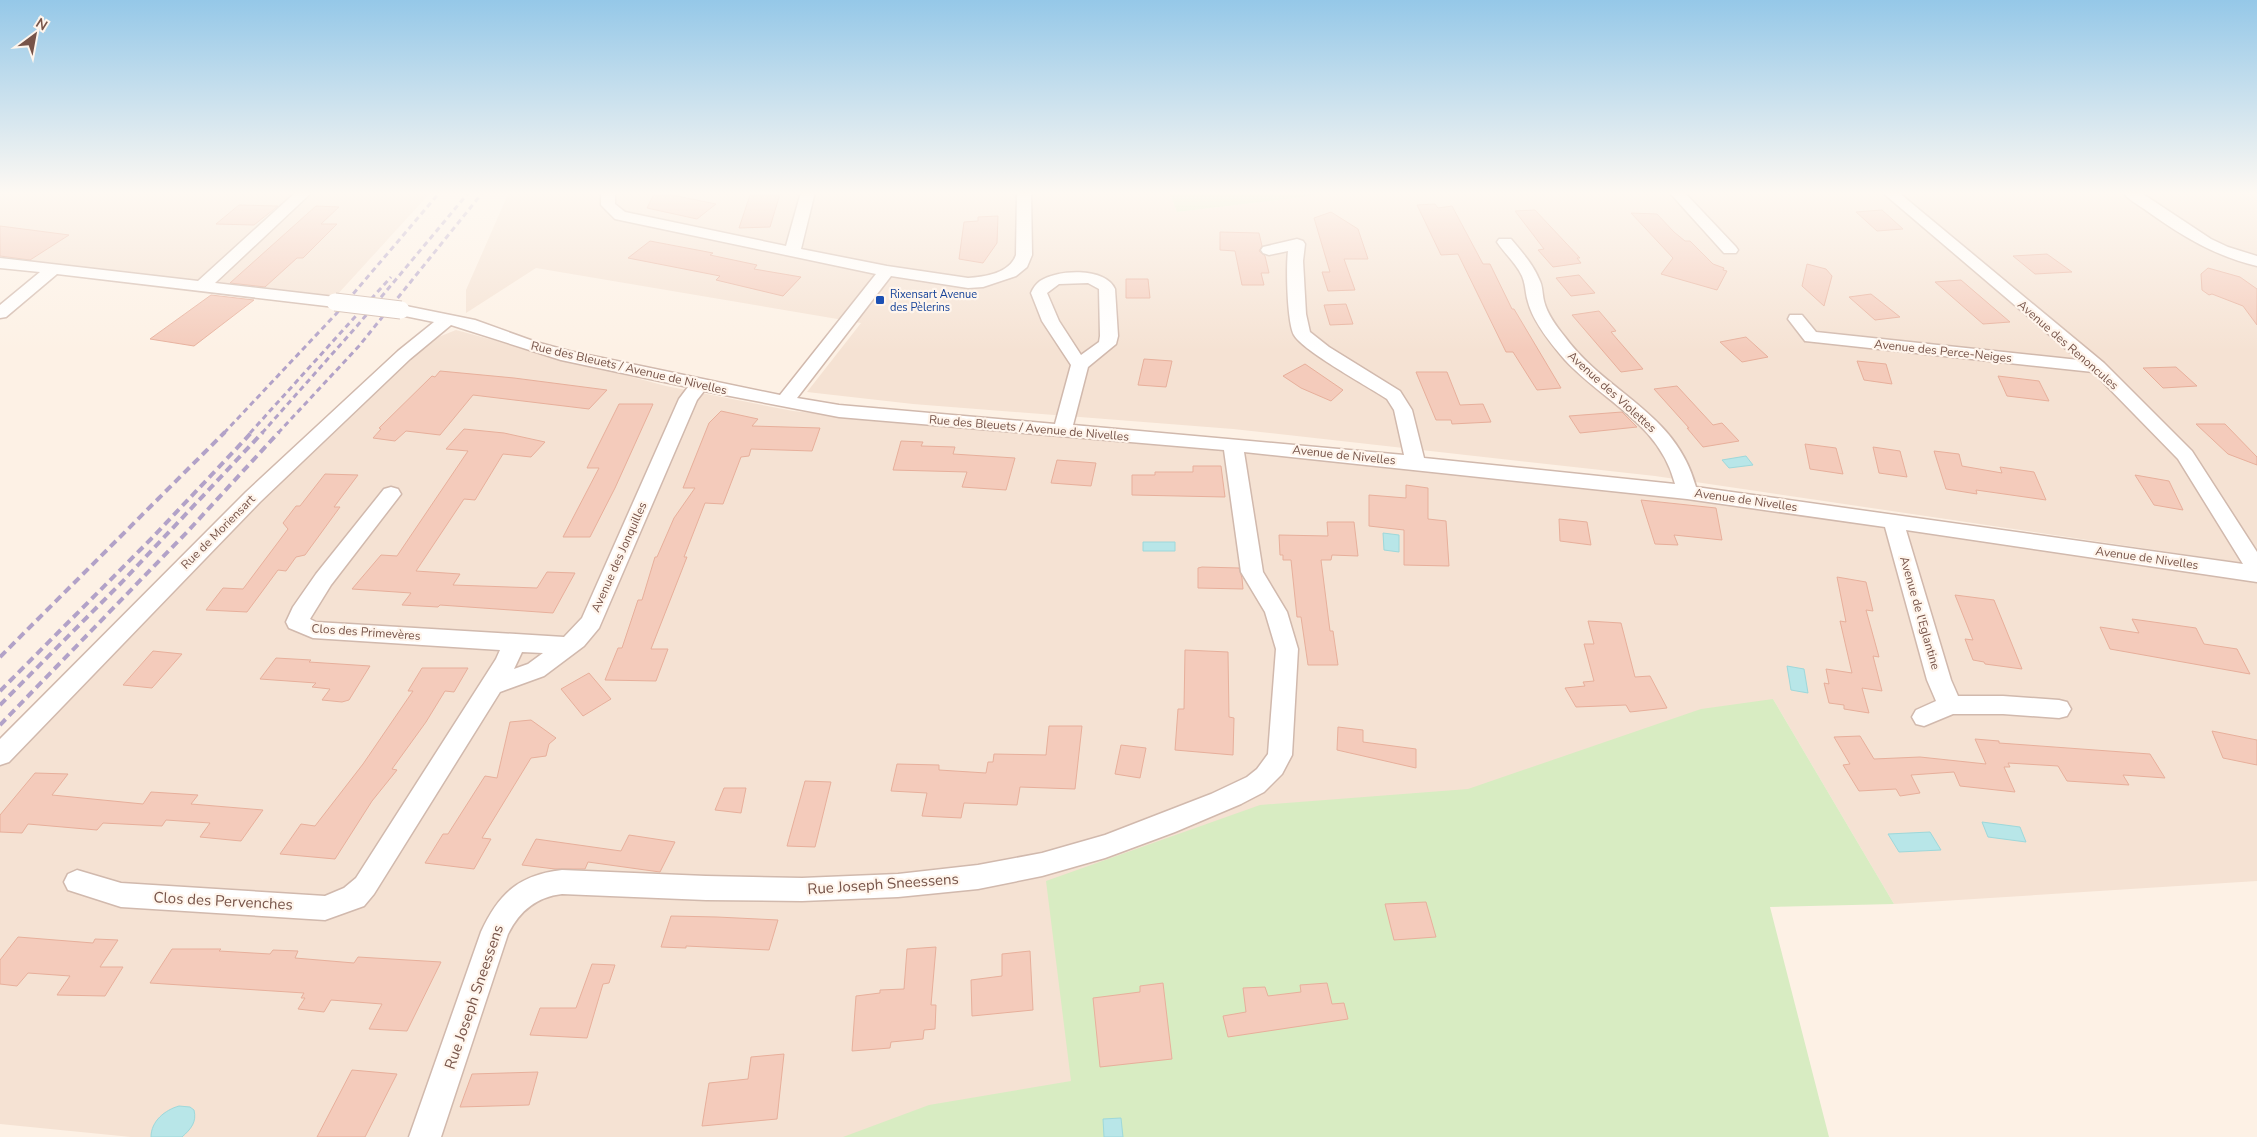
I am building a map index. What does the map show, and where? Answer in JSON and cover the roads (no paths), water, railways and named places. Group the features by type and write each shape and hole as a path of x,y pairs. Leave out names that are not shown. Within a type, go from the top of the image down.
{"street":[{"path":"202,286 247,245"},
{"path":"768,245 887,270 968,283 983,282 1010,273 1021,264 1024,256 1024,245"},
{"path":"793,250 794,245"},
{"path":"1269,250 1292,245"},
{"path":"1297,245 1295,260 1298,314 1302,334 1323,351 1394,395 1404,410 1416,462"},
{"name":"Avenue des Violettes","path":"1508,245 1520,260 1533,282 1536,302 1558,340 1572,357 1641,415 1666,443 1680,467 1687,492"},
{"path":"1725,245 1730,250"},
{"name":"Avenue des Renoncules","path":"1952,245 2098,367 2184,454 2257,570"},
{"path":"2208,245 2234,256 2257,261"},
{"name":"Rue des Bleuets / Avenue de Nivelles","path":"0,263 420,312 469,324 567,356 784,402 865,415 1233,445"},
{"path":"0,313 54,269"},
{"path":"784,402 887,270"},
{"path":"1062,431 1080,365 1107,344 1109,336 1107,289 1105,284 1091,278 1052,281 1041,288 1039,293 1041,302 1062,339 1080,365"},
{"name":"Avenue des Perce-Neiges","path":"1796,319 1811,337 2098,367"},
{"name":"Rue de Moriensart","path":"0,755 253,497 404,355 447,320"},
{"name":"Avenue des Jonquilles","path":"491,686 536,670 568,646 582,633 590,622 688,399 700,384"},
{"name":"Avenue de Nivelles","path":"1233,445 1416,462 1687,492 2257,574"},
{"name":"Rue Joseph Sneessens","path":"425,1137 495,932 504,913 521,896 533,888 549,883 562,882 775,890 901,886 947,881 994,874 1084,853 1177,820 1261,783 1276,765 1280,755 1287,649 1276,612 1252,572 1233,445"},
{"name":"Clos des Primevères","path":"391,494 315,591 298,616 297,622 313,630 568,646"},
{"name":"Avenue de l'Eglantine","path":"1893,521 1939,680 1950,705"},
{"path":"491,686 507,662 514,642"},
{"name":"Clos des Pervenches","path":"77,882 120,895 326,908 354,897 365,886 491,686"},
{"path":"1924,717 1950,705 2003,705 2059,709"}],"water":[{"path":"1746,456 1753,465 1729,468 1722,460"},
{"path":"1383,533 1399,535 1399,552 1384,550"},
{"path":"1143,542 1175,542 1175,551 1143,551"},
{"path":"1787,666 1804,669 1808,693 1791,690"},
{"path":"1982,822 2020,827 2026,842 1988,837"},
{"path":"1930,832 1941,850 1899,852 1888,834"},
{"path":"179,1106 190,1107 194,1110 194,1122 188,1131 182,1137 151,1137 156,1121 164,1113"},
{"path":"1121,1118 1123,1137 1104,1137 1103,1119"}],"railway":[{"path":"224,433 336,314 395,245"},
{"path":"262,433 357,326 425,245"},
{"path":"278,433 359,346 440,245"},
{"path":"250,433 391,277"},
{"path":"0,691 151,539 252,432"},
{"path":"0,705 122,582 263,432"},
{"path":"0,725 188,531 279,432"},
{"path":"0,657 224,433"}],"place":[{"name":"Rixensart Avenue des Pèlerins","path":"880,300"}]}
